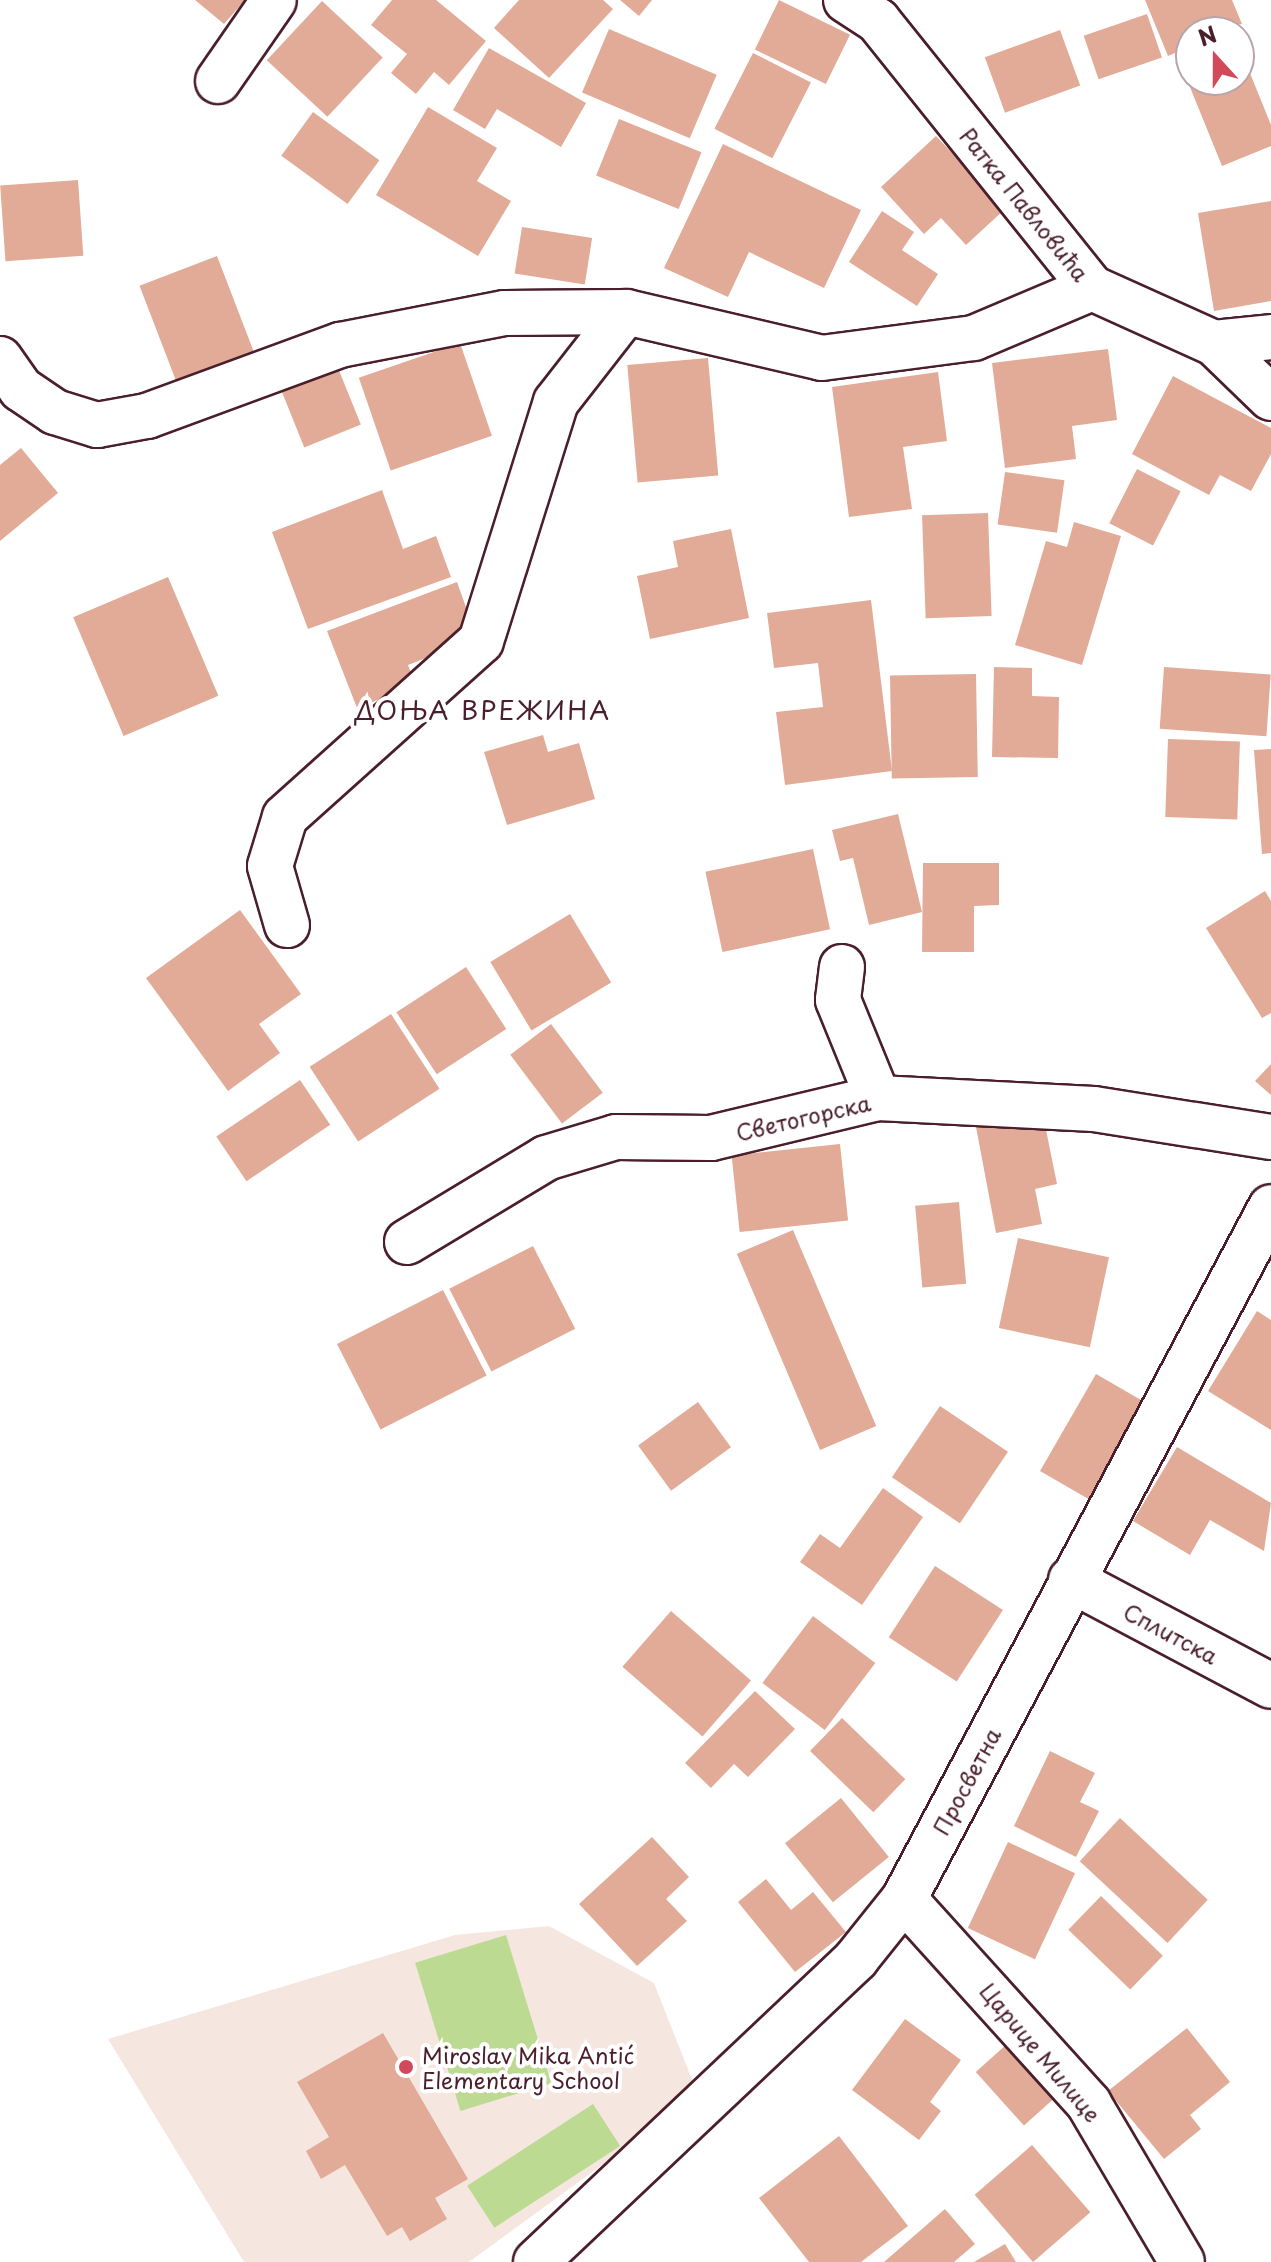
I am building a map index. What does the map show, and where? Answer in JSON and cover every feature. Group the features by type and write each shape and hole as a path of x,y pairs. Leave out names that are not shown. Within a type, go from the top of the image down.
{"street":[{"path":"218,81 274,0"},
{"name":"Ратка Павловића","path":"869,7 1092,288 1214,343 1271,398"},
{"path":"0,359 21,389 55,412 97,425 147,416 340,345 505,313 626,312 822,358 974,338 1092,288"},
{"path":"287,925 270,866 285,817 481,641 556,402 626,312"},
{"path":"1214,343 1271,337"},
{"path":"842,967 838,1000 878,1098"},
{"name":"Светогорска","path":"407,1242 546,1158 616,1137 711,1138 878,1098 1094,1109 1271,1137"},
{"name":"Просветна","path":"536,2262 856,1959 904,1899 1271,1207"},
{"name":"Сплитска","path":"1071,1580 1271,1686"},
{"name":"Царице Милице","path":"904,1899 1089,2104 1182,2262"}],"shaded area":[{"name":"Miroslav Mika Antić Elementary School","path":"549,1926 654,1983 698,2095 469,2262 244,2262 108,2039 455,1935"}],"green space":[{"path":"506,1935 551,2083 460,2111 415,1963"},
{"path":"593,2104 620,2146 494,2228 467,2186"}],"building":[{"path":"195,0 245,0 224,24"},
{"path":"392,0 436,0 486,41 449,85 434,72 416,94 391,73 407,54 371,25"},
{"path":"519,0 603,0 613,9 549,78 494,28"},
{"path":"620,0 652,0 639,16"},
{"path":"779,0 850,35 826,84 755,49"},
{"path":"1145,0 1232,0 1239,16 1175,16 1175,53 1168,56"},
{"path":"322,1 383,58 327,117 267,60"},
{"path":"1147,14 1162,57 1099,79 1084,36"},
{"path":"609,29 717,75 690,138 582,93"},
{"path":"1060,30 1080,85 1005,113 985,57"},
{"path":"489,48 586,103 561,147 497,109 485,129 453,110"},
{"path":"753,53 811,83 772,158 714,129"},
{"path":"1255,86 1271,125 1271,146 1222,166 1194,96 1255,96"},
{"path":"428,107 497,148 477,181 511,201 478,256 376,195"},
{"path":"313,112 379,160 348,204 281,156"},
{"path":"619,119 702,152 679,209 596,176"},
{"path":"936,136 1005,209 966,245 941,218 924,234 881,187"},
{"path":"723,144 861,210 824,288 749,252 728,297 664,268"},
{"path":"78,180 83,256 5,261 0,185"},
{"path":"1271,201 1271,301 1214,311 1198,213"},
{"path":"882,211 914,232 902,250 938,274 917,306 849,262"},
{"path":"522,227 592,238 585,285 515,273"},
{"path":"217,256 254,353 177,383 140,286"},
{"path":"460,343 492,436 391,470 359,378"},
{"path":"1108,349 1117,420 1072,426 1076,459 1005,468 992,363"},
{"path":"708,358 718,476 638,483 627,365"},
{"path":"338,368 361,425 304,447 281,391"},
{"path":"938,372 947,441 903,447 912,509 849,517 832,387"},
{"path":"1173,376 1271,428 1271,454 1251,491 1220,475 1209,495 1132,454"},
{"path":"21,448 58,493 0,541 0,465"},
{"path":"1137,469 1181,491 1153,546 1109,523"},
{"path":"1005,472 1064,480 1057,533 998,524"},
{"path":"382,490 403,549 436,536 451,577 308,629 272,532"},
{"path":"988,513 992,616 926,618 922,515"},
{"path":"1074,522 1121,536 1082,665 1015,645 1046,541 1067,547"},
{"path":"731,529 749,618 650,639 637,576 678,567 673,541"},
{"path":"168,577 218,696 124,736 73,617"},
{"path":"457,582 477,638 408,665 416,685 357,708 327,631"},
{"path":"871,600 892,771 785,785 776,712 823,707 818,663 774,668 767,613"},
{"path":"994,667 1032,668 1032,696 1059,697 1058,758 992,757"},
{"path":"1164,667 1271,674 1266,736 1160,729"},
{"path":"976,674 978,777 892,778 890,676"},
{"path":"543,735 548,752 579,743 595,799 507,825 484,752"},
{"path":"1168,739 1240,742 1237,819 1165,817"},
{"path":"1271,749 1271,853 1262,854 1254,750"},
{"path":"898,814 922,912 869,925 853,858 840,861 832,830"},
{"path":"813,849 830,929 722,952 705,872"},
{"path":"923,863 999,863 999,905 974,906 974,952 922,952"},
{"path":"1265,891 1271,901 1271,1013 1262,1018 1206,928"},
{"path":"240,910 301,994 259,1024 280,1053 228,1091 146,978"},
{"path":"570,914 611,983 531,1030 490,962"},
{"path":"466,967 506,1029 437,1074 396,1012"},
{"path":"391,1014 439,1089 358,1141 310,1067"},
{"path":"551,1024 603,1093 562,1123 510,1055"},
{"path":"1271,1064 1271,1095 1255,1081"},
{"path":"300,1080 330,1125 246,1181 216,1136"},
{"path":"1043,1115 1057,1184 1035,1189 1042,1224 996,1233 976,1127"},
{"path":"840,1144 848,1221 740,1232 732,1155"},
{"path":"959,1202 966,1284 922,1288 915,1206"},
{"path":"793,1230 876,1426 820,1450 737,1254"},
{"path":"1018,1238 1109,1257 1090,1347 999,1328"},
{"path":"533,1246 575,1329 491,1372 449,1289"},
{"path":"443,1290 487,1376 381,1430 337,1344"},
{"path":"1257,1311 1271,1320 1271,1430 1208,1391"},
{"path":"1096,1374 1148,1404 1092,1501 1040,1471"},
{"path":"698,1402 731,1447 671,1491 638,1445"},
{"path":"940,1406 1008,1452 960,1523 892,1477"},
{"path":"1177,1447 1271,1503 1264,1551 1210,1520 1190,1555 1133,1521"},
{"path":"883,1488 923,1517 862,1605 800,1562 820,1534 840,1548"},
{"path":"935,1566 1003,1610 957,1681 889,1637"},
{"path":"671,1611 751,1681 702,1736 622,1667"},
{"path":"813,1616 875,1663 825,1730 762,1683"},
{"path":"755,1691 795,1729 748,1777 734,1764 711,1788 685,1763"},
{"path":"842,1718 905,1779 873,1812 810,1751"},
{"path":"1050,1751 1095,1773 1080,1802 1099,1811 1076,1857 1014,1826"},
{"path":"841,1798 889,1857 833,1902 785,1843"},
{"path":"1120,1818 1208,1900 1168,1943 1080,1861"},
{"path":"652,1837 689,1877 666,1899 687,1921 637,1966 579,1904"},
{"path":"1008,1842 1075,1873 1035,1959 968,1928"},
{"path":"766,1879 791,1910 813,1892 846,1932 795,1972 738,1902"},
{"path":"1101,1896 1163,1956 1130,1990 1068,1930"},
{"path":"905,2019 961,2060 930,2102 941,2111 919,2140 852,2090"},
{"path":"1187,2028 1230,2082 1190,2115 1201,2129 1164,2159 1108,2091"},
{"path":"383,2033 468,2179 435,2198 447,2219 410,2241 402,2227 387,2236 345,2165 321,2179 306,2151 329,2137 297,2082"},
{"path":"1007,2044 1055,2098 1024,2126 976,2072"},
{"path":"839,2136 908,2226 861,2262 809,2262 759,2198"},
{"path":"1032,2145 1090,2212 1033,2262 975,2195"},
{"path":"945,2209 975,2244 954,2262 884,2262"},
{"path":"1005,2244 1016,2262 974,2262"}],"place":[{"name":"Miroslav Mika Antić Elementary School","path":"406,2067"}],"district":[{"name":"ДОЊА ВРЕЖИНА","path":"483,710"}]}
